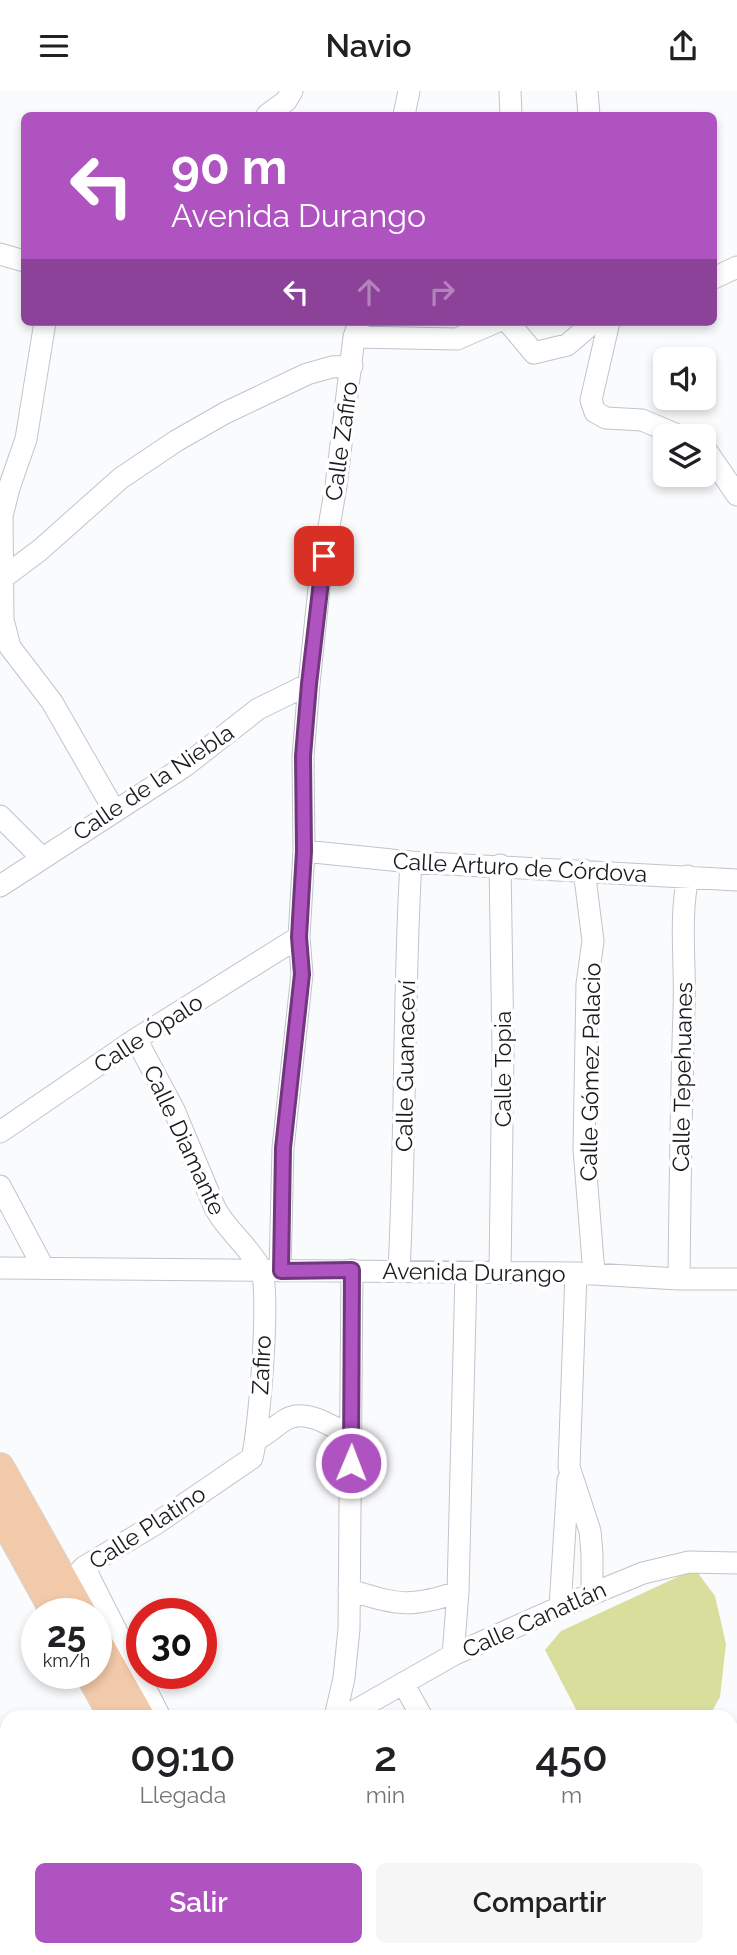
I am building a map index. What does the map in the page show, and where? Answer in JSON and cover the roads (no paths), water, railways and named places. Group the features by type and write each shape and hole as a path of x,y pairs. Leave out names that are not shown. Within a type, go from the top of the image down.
{"main road":[{"path":"0,1467 64,1593"},
{"path":"0,1513 64,1593"},
{"path":"112,1667 136,1710"},
{"path":"98,1689 109,1710"}],"street":[{"path":"271,112 286,101 292,91"},
{"path":"405,112 409,91"},
{"path":"510,91 511,112"},
{"path":"587,91 589,112"},
{"path":"0,254 21,260"},
{"path":"717,277 737,267"},
{"path":"717,280 737,285"},
{"path":"44,326 26,439 1,516 3,620 10,647 52,702 114,810"},
{"path":"356,330 457,339 487,326"},
{"path":"511,326 534,353 567,345 589,326"},
{"path":"608,326 591,400 596,412 606,418 642,420 653,425"},
{"name":"Calle Zafiro","path":"272,1271 302,974 299,937 304,851 303,756 309,684 320,579 336,486 356,330"},
{"path":"1,580 40,550 121,478 167,446 225,413 307,374 332,367 352,366"},
{"path":"716,464 737,495"},
{"name":"Calle de la Niebla","path":"0,885 185,766 258,709 309,684"},
{"path":"0,816 41,857"},
{"name":"Calle Arturo de Córdova","path":"304,851 411,862 737,880"},
{"name":"Calle Guanaceví","path":"399,1271 411,862"},
{"name":"Calle Topia","path":"499,1273 503,1049 500,866"},
{"name":"Calle Gómez Palacio","path":"560,1607 585,1274 587,984 593,941 584,870"},
{"name":"Calle Tepehuanes","path":"679,1279 684,1007 682,904 688,876"},
{"name":"Calle Ópalo","path":"0,1132 136,1039 299,937"},
{"name":"Calle Diamante","path":"136,1039 174,1110 215,1208 250,1252 272,1271"},
{"path":"0,1186 43,1267"},
{"name":"Avenida Durango","path":"0,1268 352,1270 737,1279"},
{"path":"336,1710 348,1656 352,1270"},
{"name":"Zafiro","path":"254,1448 263,1337 272,1271"},
{"path":"453,1655 458,1592 466,1273"},
{"name":"Calle Platino","path":"64,1593 254,1448 287,1418 300,1415 330,1425 352,1437"},
{"name":"Calle Gómez Palacio","path":"569,1467 590,1531 592,1593"},
{"name":"Calle Canatlán","path":"356,1710 453,1655 643,1573 689,1562 737,1563"},
{"path":"349,1590 401,1604 434,1600 458,1592"},
{"path":"64,1593 155,1710"},
{"path":"403,1683 418,1710"}]}
